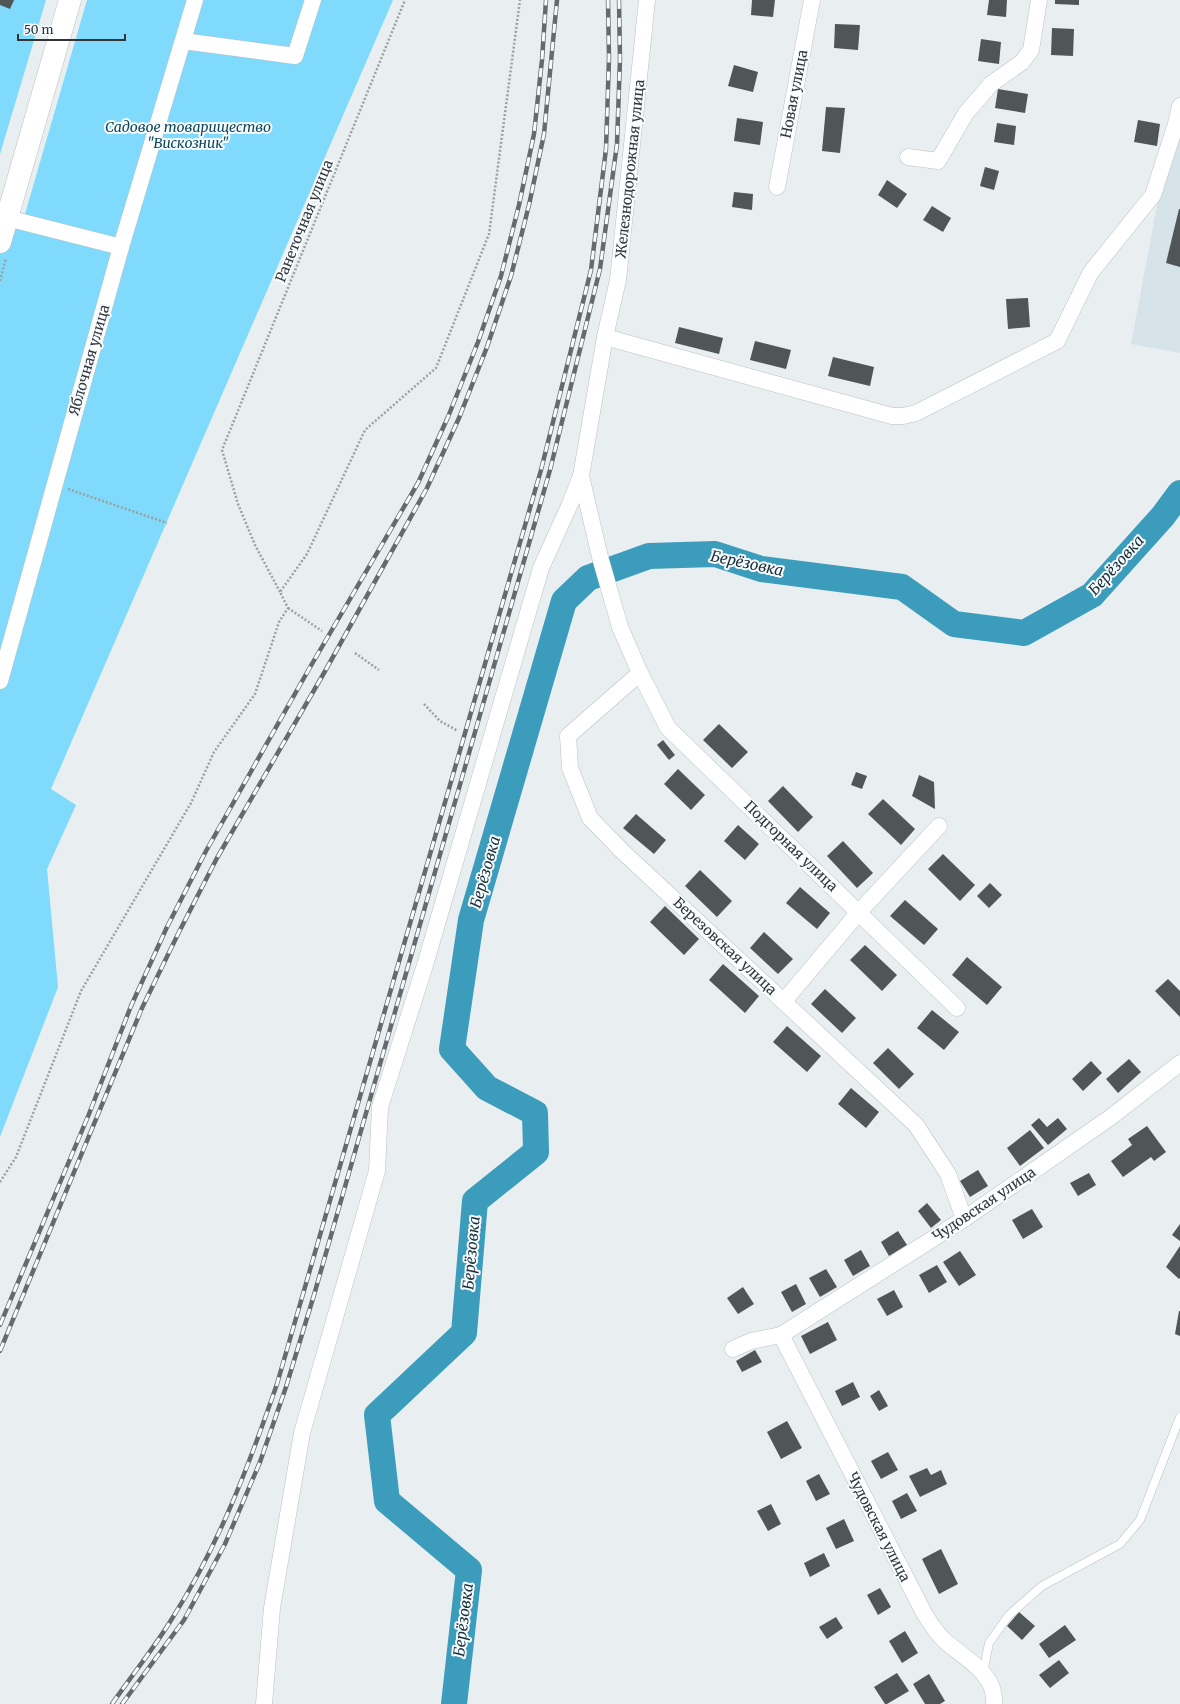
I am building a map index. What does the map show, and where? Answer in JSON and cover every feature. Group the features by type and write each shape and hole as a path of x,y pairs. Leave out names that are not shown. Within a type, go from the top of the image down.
{"street":[{"path":"0,242 70,0"},
{"name":"Яблочная улица","path":"0,681 121,247 195,0"},
{"path":"182,41 295,56 313,0"},
{"name":"Железнодорожная улица","path":"581,476 605,337 618,280 647,0"},
{"name":"Новая улица","path":"777,187 812,0"},
{"path":"908,157 938,161 966,113 992,84 1022,62 1031,50 1038,0"},
{"path":"605,337 892,416 903,416 916,413 1057,342 1091,272 1153,194 1176,124 1180,106"},
{"path":"7,218 121,247"},
{"path":"264,1704 272,1608 302,1433 377,1171 380,1107 425,965 541,568 581,476"},
{"name":"Подгорная улица","path":"581,476 600,557 620,626 640,673 668,728 957,1008"},
{"name":"Березовская улица","path":"640,673 568,736 570,768 590,818 622,851 916,1125 948,1174 964,1219"},
{"path":"784,1001 859,912 939,826"},
{"name":"Чудовская улица","path":"733,1349 751,1341 781,1336 964,1219 1111,1117 1180,1063"},
{"name":"Чудовская улица","path":"781,1336 924,1613 944,1640 983,1672 992,1688 994,1704"}],"lane":[{"path":"983,1672 989,1643 1009,1615 1042,1586 1120,1544 1140,1520 1180,1417"}],"path":[{"name":"Ранеточная улица","path":"280,592 255,545 238,504 222,450 405,0"},
{"path":"322,631 288,608 280,592 307,554 365,430 436,368 489,234 520,0"},
{"path":"54,484 167,523"},
{"path":"0,1182 16,1157 81,991 191,803 214,752 255,694 279,622 288,608"},
{"path":"355,653 379,670"},
{"path":"424,704 440,720 458,730"}],"shaded area":[{"path":"1180,116 1180,353 1131,344 1159,195"}],"green space":[{"path":"0,0 46,0 0,154"},
{"name":"Садовое товарищество \"Вискозник\"","path":"87,0 393,0 51,789 76,805 47,869 58,987 0,1137 0,206 25,214"}],"building":[{"path":"0,0 14,0 10,9 0,5"},
{"path":"752,0 775,0 773,17 751,15"},
{"path":"989,0 1007,0 1006,17 987,15"},
{"path":"1055,0 1079,0 1079,5 1055,4"},
{"path":"835,24 860,25 858,50 834,48"},
{"path":"1052,28 1074,29 1073,56 1051,55"},
{"path":"981,39 1001,42 999,64 978,61"},
{"path":"734,65 758,72 753,92 728,86"},
{"path":"998,89 1028,94 1025,113 995,108"},
{"path":"826,107 845,108 840,153 822,151"},
{"path":"737,118 763,122 760,145 734,141"},
{"path":"1138,120 1160,124 1157,146 1134,142"},
{"path":"997,123 1016,126 1014,145 994,142"},
{"path":"985,167 999,171 994,190 980,186"},
{"path":"887,180 907,194 897,208 878,195"},
{"path":"734,192 753,194 752,210 732,207"},
{"path":"932,206 951,218 943,232 923,220"},
{"path":"1180,209 1180,267 1166,263"},
{"path":"1028,298 1030,327 1008,329 1006,299"},
{"path":"679,327 723,338 719,354 675,343"},
{"path":"755,341 791,350 786,369 750,360"},
{"path":"833,357 874,367 870,386 828,376"},
{"path":"719,724 748,752 732,768 703,740"},
{"path":"663,740 675,755 669,760 657,745"},
{"path":"678,769 705,795 691,810 664,784"},
{"path":"856,772 867,776 862,789 851,785"},
{"path":"919,775 934,782 935,809 912,796"},
{"path":"783,786 813,817 798,832 768,801"},
{"path":"883,799 915,829 901,845 868,814"},
{"path":"636,814 666,840 654,854 623,828"},
{"path":"738,825 759,844 745,860 724,841"},
{"path":"843,841 873,873 857,888 827,856"},
{"path":"943,854 975,885 960,901 928,869"},
{"path":"700,870 732,901 717,917 685,886"},
{"path":"990,883 1002,895 989,908 977,896"},
{"path":"800,887 830,913 817,929 786,903"},
{"path":"905,900 938,929 924,945 890,916"},
{"path":"665,906 699,939 684,955 650,922"},
{"path":"764,932 793,959 778,974 750,948"},
{"path":"865,945 897,975 882,991 850,960"},
{"path":"967,957 1002,987 987,1005 952,975"},
{"path":"723,964 759,996 745,1013 709,980"},
{"path":"1168,979 1180,991 1180,1017 1155,991"},
{"path":"825,989 856,1018 842,1033 811,1004"},
{"path":"932,1010 959,1032 944,1050 917,1028"},
{"path":"787,1026 821,1056 807,1072 773,1042"},
{"path":"888,1048 914,1074 899,1089 873,1063"},
{"path":"1129,1059 1141,1072 1118,1093 1106,1079"},
{"path":"1091,1061 1102,1073 1083,1091 1072,1079"},
{"path":"851,1088 879,1112 866,1128 838,1104"},
{"path":"1039,1118 1047,1127 1058,1118 1067,1129 1048,1145 1031,1125"},
{"path":"1147,1126 1166,1152 1154,1161 1151,1157 1123,1177 1111,1161 1132,1145 1128,1139"},
{"path":"1030,1130 1044,1148 1020,1166 1007,1148"},
{"path":"978,1170 988,1186 970,1197 960,1181"},
{"path":"1089,1173 1096,1185 1078,1196 1070,1183"},
{"path":"927,1203 941,1220 931,1228 918,1211"},
{"path":"1032,1209 1043,1227 1023,1239 1012,1220"},
{"path":"1180,1224 1180,1241 1172,1235"},
{"path":"898,1231 907,1245 889,1256 881,1242"},
{"path":"1180,1246 1180,1278 1179,1279 1166,1267"},
{"path":"861,1250 870,1266 853,1276 844,1260"},
{"path":"960,1251 976,1275 959,1286 943,1262"},
{"path":"937,1265 947,1282 929,1293 919,1275"},
{"path":"826,1269 837,1287 820,1297 809,1278"},
{"path":"796,1284 806,1304 792,1312 781,1292"},
{"path":"743,1287 754,1304 738,1314 727,1298"},
{"path":"894,1290 903,1307 887,1316 877,1299"},
{"path":"1180,1311 1180,1336 1175,1334"},
{"path":"828,1322 837,1340 810,1354 801,1336"},
{"path":"755,1350 762,1362 742,1372 736,1361"},
{"path":"853,1382 860,1397 842,1406 835,1391"},
{"path":"879,1390 888,1406 879,1411 870,1396"},
{"path":"787,1421 802,1448 781,1459 767,1432"},
{"path":"888,1452 898,1470 881,1479 871,1461"},
{"path":"927,1468 931,1475 941,1470 947,1484 920,1497 909,1476"},
{"path":"819,1474 830,1494 816,1501 806,1481"},
{"path":"907,1493 917,1511 901,1519 892,1501"},
{"path":"771,1504 781,1524 768,1531 757,1511"},
{"path":"844,1519 854,1541 836,1549 826,1528"},
{"path":"941,1549 958,1584 939,1594 922,1559"},
{"path":"824,1553 830,1566 810,1577 804,1563"},
{"path":"880,1588 891,1607 878,1615 867,1595"},
{"path":"1019,1612 1035,1626 1022,1640 1007,1626"},
{"path":"836,1617 843,1628 827,1639 819,1627"},
{"path":"1065,1625 1076,1640 1049,1658 1039,1644"},
{"path":"905,1631 918,1653 902,1663 889,1641"},
{"path":"1059,1660 1069,1673 1050,1688 1039,1675"},
{"path":"897,1673 909,1691 885,1704 874,1687"},
{"path":"929,1674 945,1701 940,1704 925,1704 913,1684"}],"waterway":[{"name":"Берёзовка","path":"454,1704 469,1570 387,1501 377,1415 464,1333 475,1201 536,1152 535,1113 487,1088 452,1049 471,920 564,601 588,578 649,556 715,554 761,569 902,587 954,624 1024,633 1092,595 1163,516 1180,493"}],"railway":[{"path":"0,1325 89,1114 131,1006 167,927 206,851 309,669 418,483 448,417 478,342 501,276 519,205 534,134 542,60 546,0"},
{"path":"0,1351 142,1008 179,932 217,858 324,673 427,488 459,418 487,347 511,276 529,205 544,134 557,0"},
{"path":"112,1704 166,1628 190,1590 205,1562 232,1504 277,1384 541,470 591,270 606,149 609,58 608,0"},
{"path":"122,1704 184,1620 225,1544 260,1462 286,1387 314,1295 550,470 600,269 617,144 620,59 619,0"}]}
